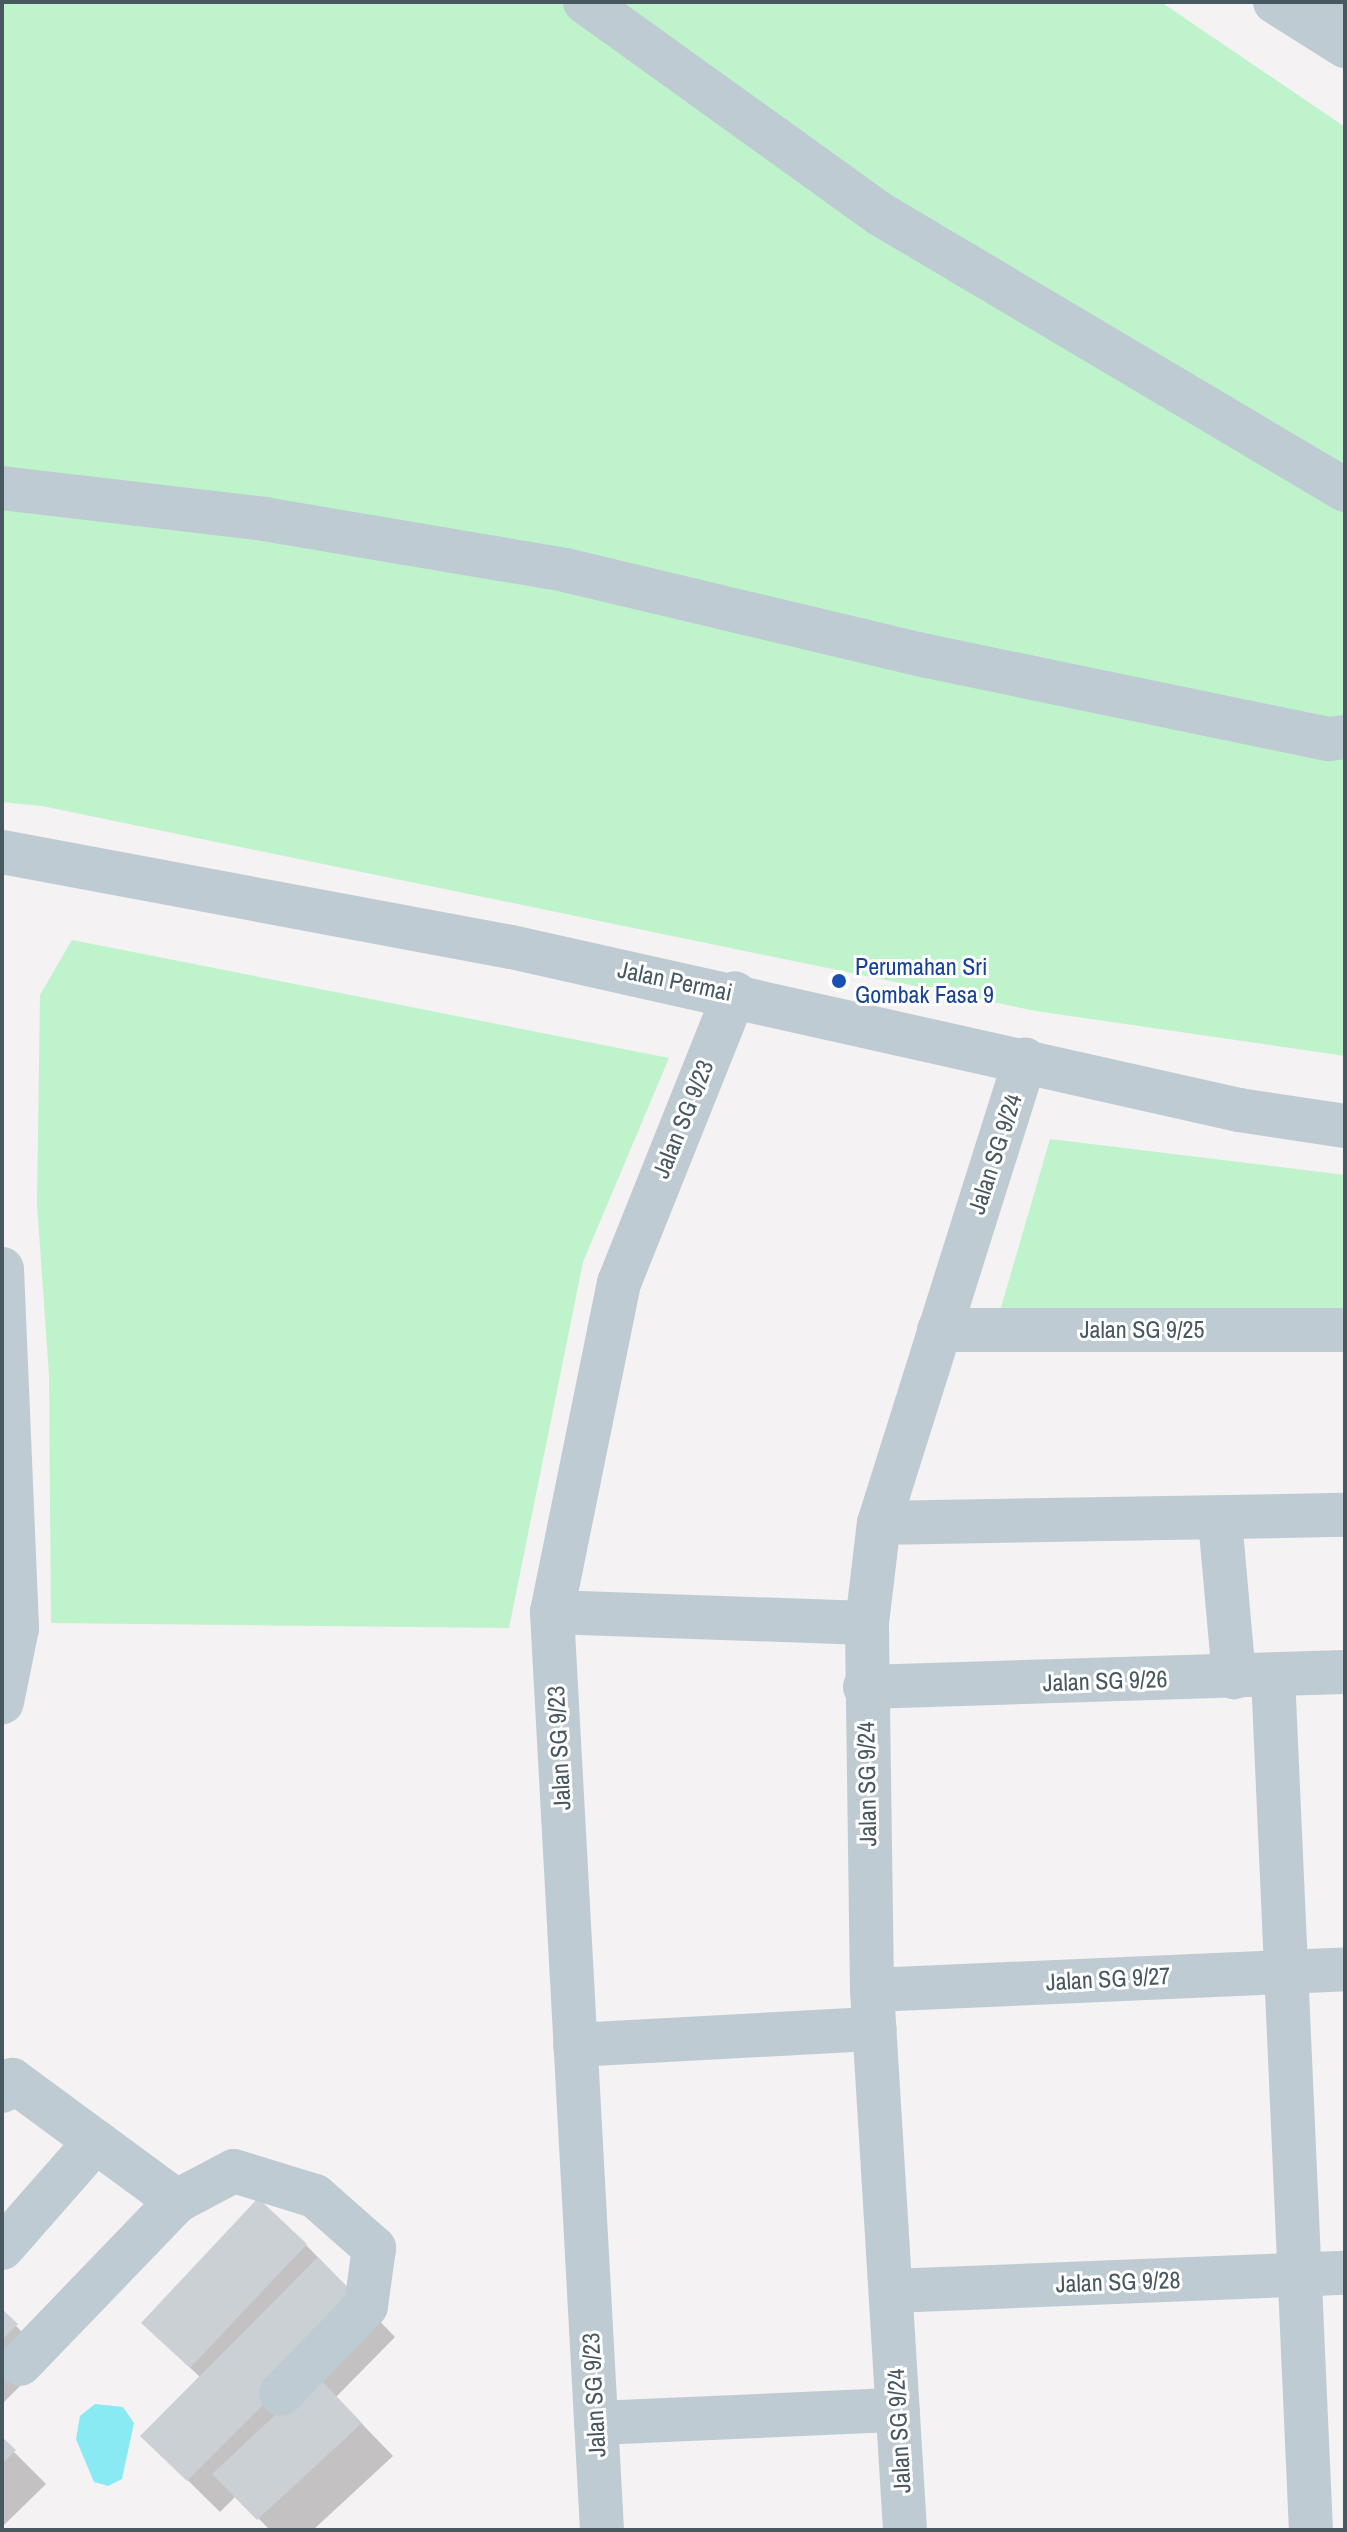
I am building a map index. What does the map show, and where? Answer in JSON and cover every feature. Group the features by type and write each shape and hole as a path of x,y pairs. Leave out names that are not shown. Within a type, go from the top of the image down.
{"street":[{"path":"585,2 880,214 1345,490"},
{"path":"1275,2 1345,46"},
{"path":"1339,2 1345,5"},
{"path":"2,488 264,519 565,570 927,656 1329,739 1345,737"},
{"name":"Jalan Permai","path":"3,862 735,993 1239,1110 1345,1126"},
{"name":"Jalan SG 9/23","path":"602,2530 552,1612 619,1283 735,993"},
{"name":"Jalan SG 9/24","path":"905,2530 874,2010 865,1687 867,1623 879,1523 1025,1059"},
{"path":"2,1269 10,1628 2,1702"},
{"name":"Jalan SG 9/25","path":"939,1330 1345,1330"},
{"path":"879,1523 1220,1520 1345,1515"},
{"path":"1220,1520 1253,1676 1286,1971 1311,2530"},
{"path":"552,1612 867,1623"},
{"name":"Jalan SG 9/26","path":"865,1687 1345,1672"},
{"name":"Jalan SG 9/27","path":"575,2045 874,2010 1286,1971 1345,1969"},
{"path":"2,2091 12,2080 177,2201"},
{"path":"2,2248 96,2141"},
{"path":"20,2364 177,2201 234,2171 315,2196 374,2248 366,2306 281,2394"},
{"name":"Jalan SG 9/28","path":"891,2291 1345,2273"},
{"path":"596,2423 898,2410"}],"green space":[{"path":"2,2 1161,2 1345,127 1345,1056 1036,1011 42,806 2,802"},
{"path":"72,940 669,1058 583,1262 509,1628 51,1623 49,1375 37,1204 40,995"},
{"path":"1050,1139 1345,1175 1345,1317 998,1318"}],"water":[{"path":"95,2404 123,2407 134,2423 122,2479 108,2486 94,2482 76,2439 80,2416"}],"building":[{"path":"258,2198 307,2244 190,2368 141,2323"},
{"path":"318,2257 364,2304 187,2481 140,2436"},
{"path":"2,2309 18,2324 2,2340"},
{"path":"317,2376 362,2423 257,2520 212,2474"},
{"path":"2,2437 16,2450 2,2464"}],"place":[{"name":"Perumahan Sri Gombak Fasa 9","path":"839,981"}]}
